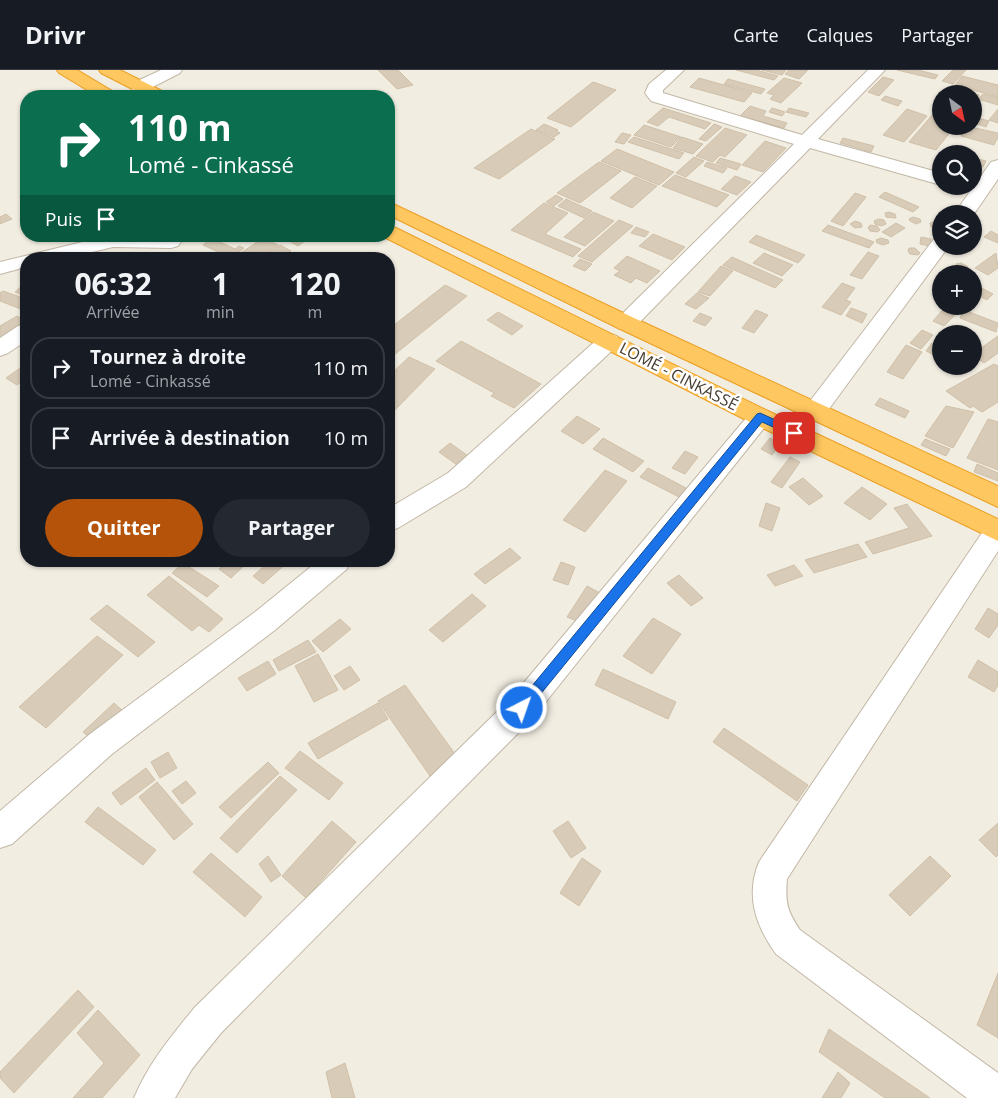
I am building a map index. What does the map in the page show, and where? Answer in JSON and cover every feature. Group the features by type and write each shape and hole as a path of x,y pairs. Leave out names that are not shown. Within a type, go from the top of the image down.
{"highway":[{"path":"65,70 98,90"},
{"path":"107,70 145,90"},
{"name":"LOMÉ - CINKASSÉ","path":"395,211 626,323 998,497"},
{"path":"395,235 421,224"},
{"name":"LOMÉ - CINKASSÉ","path":"395,235 760,417 998,531"}],"street":[{"path":"139,87 174,70"},
{"path":"676,70 655,88 653,93 657,97 932,177"},
{"path":"626,323 804,141 877,70"},
{"path":"982,190 998,166"},
{"path":"65,252 109,242"},
{"path":"155,252 171,242"},
{"path":"815,411 932,255"},
{"path":"0,268 20,263"},
{"path":"0,348 20,335"},
{"path":"395,517 440,491 474,466 609,341"},
{"path":"153,1098 179,1056 208,1020 522,708 760,417"},
{"path":"998,531 771,874 768,899 775,923 788,942 998,1098"},
{"path":"0,832 101,744 265,621 330,567"}],"building":[{"path":"378,70 398,70 413,85 397,89"},
{"path":"736,70 756,70 778,76 774,80"},
{"path":"762,70 786,70 782,75"},
{"path":"789,70 808,70 799,79 785,74"},
{"path":"897,70 918,70 938,75 935,79"},
{"path":"953,70 966,70 953,84 942,81"},
{"path":"962,76 998,85 998,97 982,93 982,85 955,85"},
{"path":"883,77 894,80 879,96 868,92"},
{"path":"699,78 752,93 744,102 690,87"},
{"path":"784,78 802,83 781,103 770,99 774,95 767,93"},
{"path":"728,79 765,89 761,94 724,84"},
{"path":"593,82 616,90 571,127 547,118"},
{"path":"982,95 998,98 998,105 982,100"},
{"path":"885,96 902,101 898,106 881,100"},
{"path":"750,106 766,111 763,116 787,123 784,128 740,116"},
{"path":"663,108 711,123 705,129 669,117 658,126 647,122"},
{"path":"772,108 785,112 782,116 769,112"},
{"path":"789,108 809,113 806,117 786,112"},
{"path":"907,109 927,116 904,142 883,135"},
{"path":"998,109 998,123 989,120"},
{"path":"932,115 932,135 948,135 940,145 932,145 932,149 909,142"},
{"path":"982,119 989,121 986,127 982,126"},
{"path":"544,124 558,130 556,131 560,133 554,137 536,130"},
{"path":"714,124 722,127 706,141 699,139"},
{"path":"644,125 681,137 671,147 634,135"},
{"path":"725,128 747,135 725,157 720,155 713,162 696,156"},
{"path":"531,129 555,139 499,179 474,168"},
{"path":"982,130 998,133 994,145 961,136 982,135"},
{"path":"622,133 631,135 624,144 615,142"},
{"path":"634,137 684,153 679,159 628,142"},
{"path":"682,137 703,144 693,154 673,148"},
{"path":"843,138 874,146 871,152 840,143"},
{"path":"765,141 786,148 763,172 742,165"},
{"path":"617,149 674,172 659,185 601,161"},
{"path":"694,157 704,161 686,177 676,173"},
{"path":"720,158 741,164 737,170 716,163"},
{"path":"982,160 986,161 982,167"},
{"path":"599,162 621,171 580,203 557,193"},
{"path":"707,162 727,168 723,173 704,166"},
{"path":"675,175 729,195 717,207 662,186"},
{"path":"735,176 751,182 737,195 721,189"},
{"path":"635,177 657,186 632,208 610,198"},
{"path":"885,192 919,207 913,212 879,197"},
{"path":"855,193 866,197 843,226 831,221"},
{"path":"556,195 563,199 554,206 546,202"},
{"path":"566,199 592,211 584,218 558,206"},
{"path":"544,203 568,213 545,234 581,249 573,257 511,230"},
{"path":"593,212 614,221 585,246 564,237"},
{"path":"885,213 895,214 896,218 886,217"},
{"path":"6,214 12,219 0,224 0,217"},
{"path":"913,217 920,219 921,222 916,224 910,221 909,219"},
{"path":"619,220 633,226 592,262 578,256"},
{"path":"884,220 886,224 881,226 875,224 874,221"},
{"path":"855,221 861,223 862,227 855,228 850,224"},
{"path":"896,223 905,228 891,237 882,232"},
{"path":"828,225 874,242 869,248 822,231"},
{"path":"870,225 877,226 880,230 877,232 870,231 868,228"},
{"path":"636,227 649,232 645,237 631,233"},
{"path":"991,231 998,235 998,243 984,237"},
{"path":"653,234 685,247 672,260 639,246"},
{"path":"756,235 805,255 798,263 749,242"},
{"path":"921,237 931,239 930,246 920,244"},
{"path":"881,238 888,240 889,243 883,245 877,243 876,240"},
{"path":"207,242 220,242 235,249 239,246 244,248 239,252 218,252 203,245"},
{"path":"257,242 272,242 278,245 268,252 242,252"},
{"path":"291,242 304,242 298,246"},
{"path":"280,245 291,251 290,252 270,252"},
{"path":"909,248 915,248 920,253 918,255 910,254"},
{"path":"868,252 879,256 862,279 850,275"},
{"path":"764,253 793,265 782,276 753,263"},
{"path":"996,253 998,268 988,275 982,272 982,265 979,265"},
{"path":"627,256 660,271 647,283 636,278 631,283 614,275 620,271 614,268"},
{"path":"732,257 783,280 775,288 723,265"},
{"path":"580,259 592,264 585,271 573,266"},
{"path":"721,266 733,271 710,296 698,292"},
{"path":"842,283 855,288 846,300 851,302 841,315 822,307"},
{"path":"445,285 467,296 395,354 395,324"},
{"path":"20,288 20,294 15,292"},
{"path":"982,288 993,294 987,300 982,297"},
{"path":"3,291 20,297 20,309 0,301 0,293"},
{"path":"697,293 709,298 696,309 685,304"},
{"path":"851,308 867,314 862,323 846,316"},
{"path":"756,310 768,315 754,333 742,328"},
{"path":"498,312 523,326 512,335 487,320"},
{"path":"700,313 712,318 705,326 693,321"},
{"path":"938,315 955,315 945,325 933,321"},
{"path":"962,315 977,315 998,323 996,332 982,325 960,318"},
{"path":"17,316 20,318 20,324 0,338 0,326"},
{"path":"922,330 932,335 921,349 910,343"},
{"path":"998,336 998,353 984,363 982,362 982,347"},
{"path":"461,341 541,384 514,408 491,396 494,393 436,361"},
{"path":"932,343 932,354 926,351"},
{"path":"906,345 922,352 903,379 887,372"},
{"path":"409,357 435,369 395,410 395,370"},
{"path":"994,364 998,366 998,402 982,412 973,406 970,408 946,391 974,375 982,375 982,371"},
{"path":"20,368 20,383 17,385 6,378"},
{"path":"880,398 909,411 905,418 875,405"},
{"path":"946,406 974,412 953,448 925,436"},
{"path":"577,416 600,429 583,444 561,431"},
{"path":"988,419 998,422 998,470 967,458"},
{"path":"603,438 644,461 633,472 593,449"},
{"path":"770,438 781,443 772,455 761,449"},
{"path":"925,439 950,449 946,456 921,445"},
{"path":"450,443 471,458 460,467 439,452"},
{"path":"685,451 698,457 685,474 672,468"},
{"path":"790,457 800,462 782,488 771,482"},
{"path":"977,464 998,473 998,481 974,472"},
{"path":"648,468 686,488 679,497 640,477"},
{"path":"605,470 627,481 585,532 563,520"},
{"path":"803,478 823,496 809,505 789,487"},
{"path":"862,487 887,504 870,520 844,503"},
{"path":"766,503 780,508 772,531 759,526"},
{"path":"907,504 932,536 873,554 865,542 909,528 894,508"},
{"path":"858,544 867,557 814,573 805,560"},
{"path":"510,548 521,558 485,584 474,574"},
{"path":"561,562 575,567 568,585 553,580"},
{"path":"794,565 803,576 775,586 767,575"},
{"path":"179,567 189,567 219,586 207,597 172,573"},
{"path":"221,567 243,567 231,578 219,569"},
{"path":"263,567 282,567 263,584 253,576"},
{"path":"679,575 703,598 691,606 667,583"},
{"path":"169,576 223,619 209,632 199,625 192,631 147,595"},
{"path":"587,586 600,593 582,623 567,617"},
{"path":"472,594 486,606 443,642 429,630"},
{"path":"107,605 155,642 138,657 90,619"},
{"path":"988,608 998,614 998,625 989,638 975,629"},
{"path":"653,618 681,634 652,674 623,656"},
{"path":"340,619 351,629 323,652 312,641"},
{"path":"97,636 123,655 46,728 19,707"},
{"path":"308,640 316,652 279,671 273,660"},
{"path":"318,654 338,690 314,702 295,666"},
{"path":"978,660 998,672 998,685 994,692 968,677"},
{"path":"268,661 276,674 247,691 238,678"},
{"path":"350,666 360,680 344,690 334,676"},
{"path":"603,669 676,702 668,719 595,685"},
{"path":"405,685 458,758 430,776 378,701"},
{"path":"114,703 123,711 91,739 83,732"},
{"path":"378,703 388,719 318,759 308,743"},
{"path":"724,728 808,785 797,801 713,742"},
{"path":"300,751 343,783 329,800 285,768"},
{"path":"168,752 177,768 160,778 151,762"},
{"path":"268,762 279,773 231,818 219,807"},
{"path":"146,768 155,780 121,805 112,793"},
{"path":"280,776 297,790 237,853 220,838"},
{"path":"186,781 196,793 182,804 172,791"},
{"path":"157,782 193,824 174,840 139,797"},
{"path":"98,807 156,850 143,865 85,822"},
{"path":"332,821 356,842 306,898 282,876"},
{"path":"568,821 586,848 571,858 553,831"},
{"path":"998,823 998,855 996,857 979,840"},
{"path":"211,853 262,897 245,917 193,872"},
{"path":"268,856 281,875 271,882 259,864"},
{"path":"930,856 951,876 910,916 889,895"},
{"path":"582,858 601,871 579,906 560,893"},
{"path":"998,973 998,1038 977,1025"},
{"path":"78,990 94,1007 14,1093 0,1078 0,1072"},
{"path":"98,1010 140,1055 102,1098 73,1098 104,1063 77,1033"},
{"path":"829,1029 930,1098 885,1098 819,1052"},
{"path":"345,1063 355,1098 332,1098 326,1072"},
{"path":"838,1072 850,1083 841,1098 822,1098"}],"route":[{"path":"522,708 760,417 794,433"}]}
